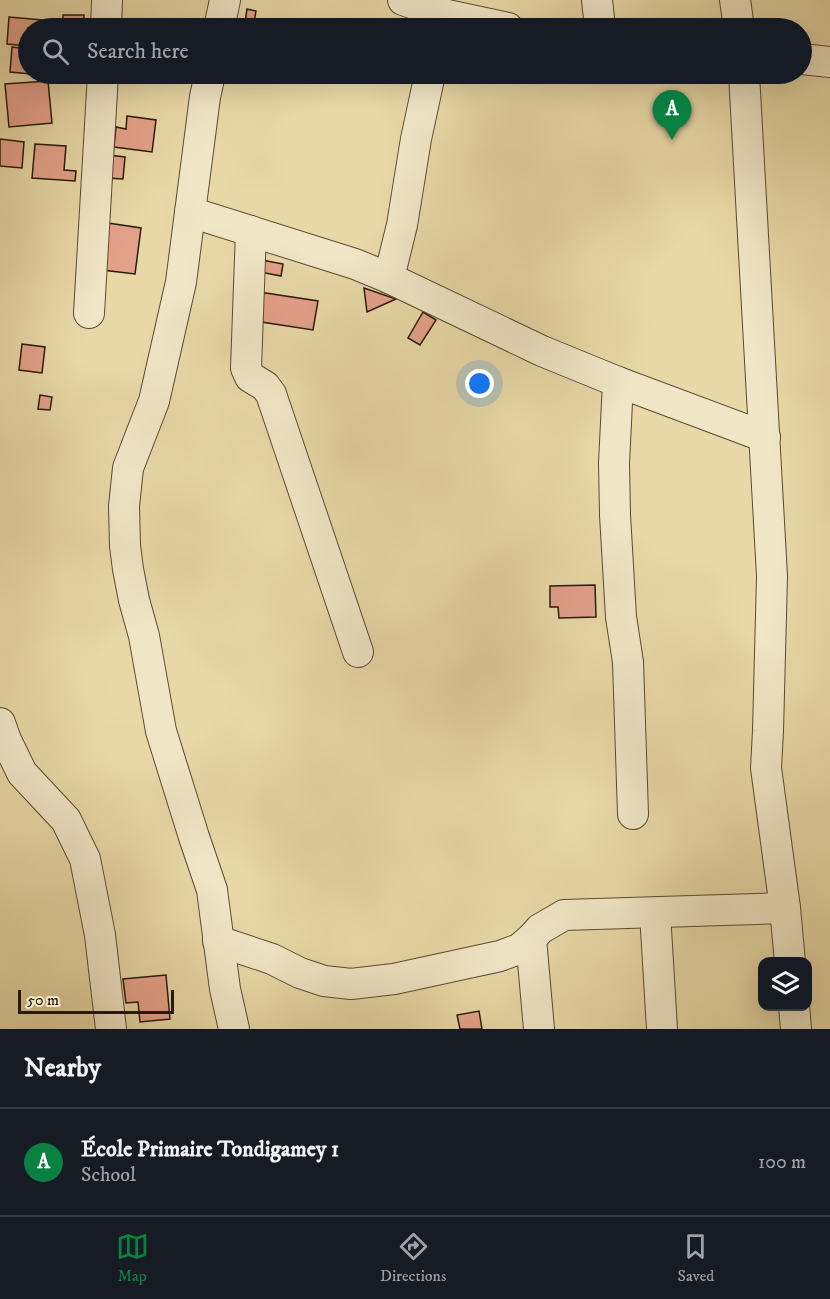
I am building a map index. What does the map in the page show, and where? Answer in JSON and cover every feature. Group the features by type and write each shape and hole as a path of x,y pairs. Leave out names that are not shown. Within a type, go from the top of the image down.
{"street":[{"path":"106,18 107,0"},
{"path":"221,18 225,0"},
{"path":"403,0 436,18"},
{"path":"597,0 599,18"},
{"path":"735,0 738,18"},
{"path":"812,60 830,62"},
{"path":"89,313 102,84"},
{"path":"208,84 181,282 154,401 128,468 124,506 125,546 161,731 212,890 225,989 234,1029"},
{"path":"389,278 402,225 428,84"},
{"path":"745,84 772,576 766,768 790,957"},
{"path":"190,212 355,264 542,351 765,437"},
{"path":"251,231 246,368 250,377 265,386 271,394 358,652"},
{"path":"618,382 614,463 615,515 621,617 628,662 633,814"},
{"path":"0,723 22,773 66,820 85,859 100,935 111,1029"},
{"path":"218,941 272,959 300,973 324,981 351,984 394,979 500,956 519,949 540,929 564,915 785,908"},
{"path":"654,913 662,1029"},
{"path":"531,939 539,1029"},
{"path":"794,1011 796,1029"}],"building":[{"path":"247,9 256,11 255,18 246,18"},
{"path":"63,15 84,15 84,18 63,18"},
{"path":"9,17 20,18 18,18 18,45 7,44"},
{"path":"12,47 18,48 18,73 10,72"},
{"path":"5,84 48,84 52,123 9,127"},
{"path":"127,116 156,120 152,152 114,147 116,127 126,129"},
{"path":"0,139 24,142 22,168 0,166"},
{"path":"35,144 66,146 64,170 76,171 75,181 32,178"},
{"path":"108,155 125,157 123,179 106,178"},
{"path":"108,223 141,228 135,274 102,270"},
{"path":"262,260 283,264 281,276 260,272"},
{"path":"364,288 396,299 367,312"},
{"path":"259,292 318,301 313,330 255,321"},
{"path":"423,312 436,320 420,345 408,338"},
{"path":"22,344 45,347 42,373 19,370"},
{"path":"40,395 52,397 50,410 38,409"},
{"path":"595,585 596,617 559,618 558,607 550,607 550,586"},
{"path":"166,975 170,1019 140,1022 138,1002 126,1003 123,979"},
{"path":"479,1011 482,1029 460,1029 457,1015"}],"place":[{"name":"École Primaire Tondigamey 1","path":"672,140"}]}
